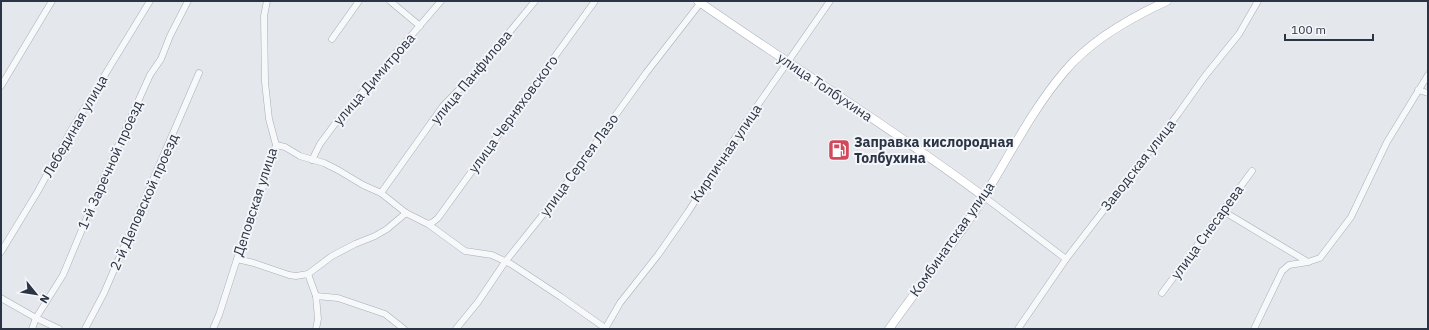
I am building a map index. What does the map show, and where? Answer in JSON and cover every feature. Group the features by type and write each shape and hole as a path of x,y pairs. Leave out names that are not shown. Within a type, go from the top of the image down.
{"main road":[{"name":"Комбинатская улица","path":"889,329 975,210 1048,92 1066,70 1092,46 1127,22 1167,1"},
{"name":"улица Толбухина","path":"700,2 832,91 983,196"}],"street":[{"path":"1,86 52,1"},
{"name":"Лебединая улица","path":"1,252 38,191 73,127 150,1"},
{"name":"1-й Заречной проезд","path":"32,329 36,318 63,275 103,179 150,75 162,59 170,36 188,1"},
{"name":"Деповская улица","path":"213,329 255,212 276,145 268,119 264,16 267,1"},
{"path":"332,38 360,1"},
{"path":"390,1 420,26"},
{"name":"улица Димитрова","path":"312,160 320,144 334,125 441,1"},
{"name":"улица Панфилова","path":"381,193 444,106 480,68 535,1"},
{"name":"улица Черняховского","path":"428,224 438,218 595,1"},
{"name":"Кирпичная улица","path":"605,329 615,310 658,255 737,135 830,1"},
{"name":"Заводская улица","path":"1018,329 1066,259 1178,114 1205,76 1239,34 1258,1"},
{"name":"улица Сергея Лазо","path":"456,329 478,302 505,262 553,202 646,73 700,2"},
{"name":"2-й Деповской проезд","path":"85,329 104,293 199,73"},
{"path":"1254,329 1282,271 1288,265 1308,262 1320,258 1351,217 1387,142 1428,75"},
{"path":"1418,90 1428,93"},
{"path":"276,145 285,147 300,156 338,170 363,185 381,193 406,213 428,224 465,251 492,255 511,264 561,297 605,329"},
{"name":"улица Снесарева","path":"1162,293 1252,171"},
{"name":"улица Толбухина","path":"983,196 1066,259"},
{"path":"1223,212 1308,262"},
{"path":"237,259 254,263 289,276 308,274 332,256 387,229 406,213"},
{"path":"308,274 316,296 318,319 316,329"},
{"path":"316,296 338,298 385,314 404,329"},
{"path":"1,298 59,329"}],"place":[{"name":"Заправка кислородная Толбухина","path":"839,150"}]}
